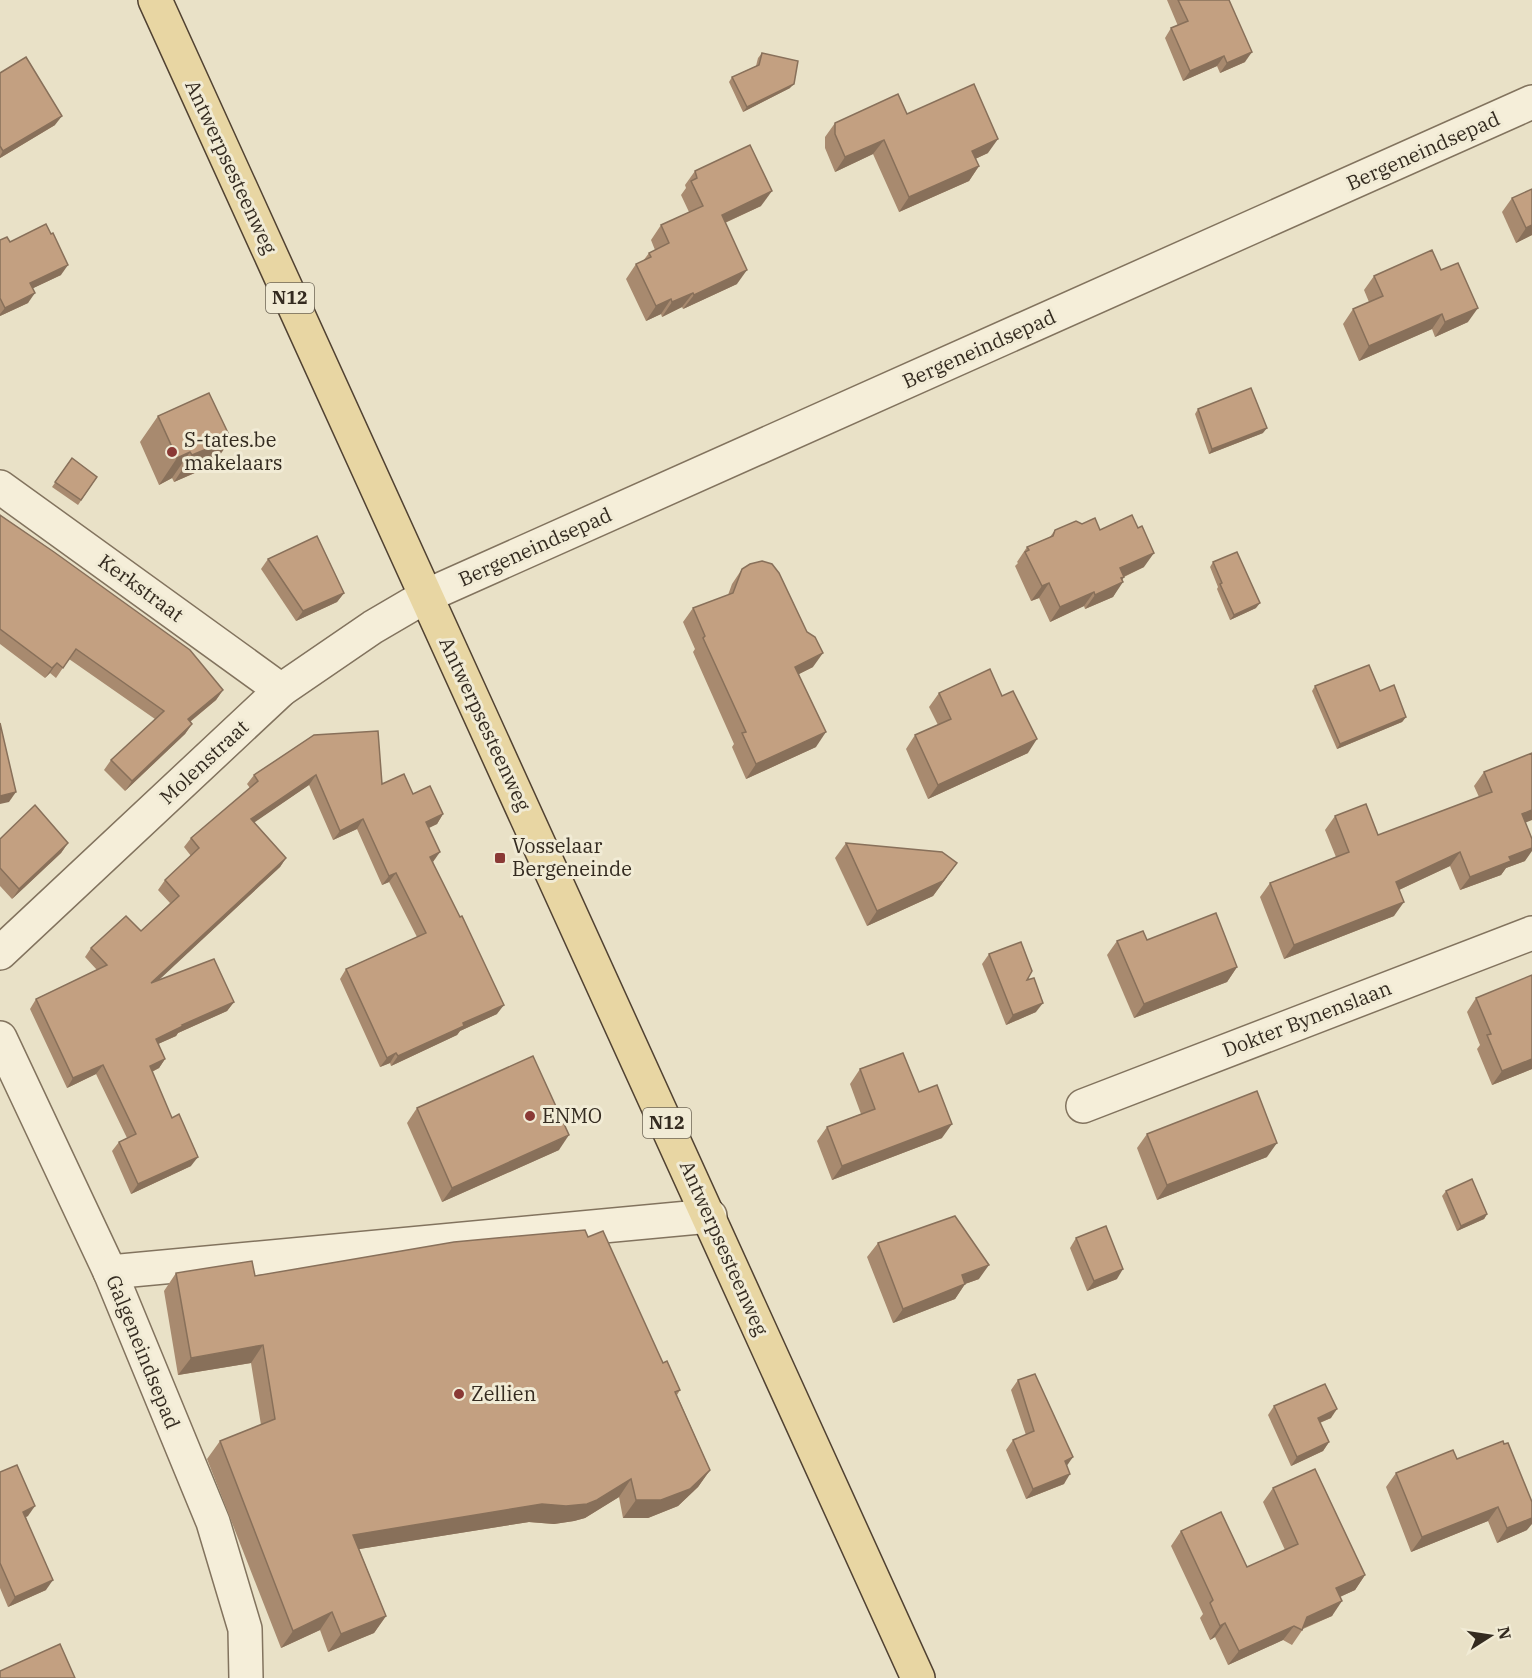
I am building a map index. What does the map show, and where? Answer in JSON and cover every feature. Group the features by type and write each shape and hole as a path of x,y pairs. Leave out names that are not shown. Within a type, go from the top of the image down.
{"main road":[{"name":"Antwerpsesteenweg","path":"155,0 710,1216 918,1678"}],"street":[{"name":"Bergeneindsepad","path":"426,596 1532,102"},
{"name":"Kerkstraat","path":"0,487 281,690"},
{"name":"Molenstraat","path":"0,953 281,690 373,627 426,596"},
{"name":"Dokter Bynenslaan","path":"1083,1106 1532,933"},
{"name":"Galgeneindsepad","path":"0,1038 110,1272 213,1522 245,1629 246,1678"},
{"path":"110,1272 710,1216"}],"building":[{"path":"1178,0 1229,0 1252,52 1227,63 1224,56 1190,71 1171,28 1188,21"},
{"path":"762,53 798,61 794,84 747,107 732,77 759,65"},
{"path":"26,57 62,116 3,151 0,146 0,73"},
{"path":"974,84 998,139 972,151 979,166 909,197 884,140 845,157 835,134 835,123 898,94 907,114"},
{"path":"750,145 772,191 722,215 747,270 694,295 693,293 672,302 671,299 656,306 636,264 651,257 649,253 669,243 661,225 703,206 691,181 697,178 695,171"},
{"path":"1532,189 1532,225 1526,228 1512,198"},
{"path":"46,224 51,234 53,233 68,265 30,283 35,293 5,308 0,298 0,240 7,237 10,242"},
{"path":"1432,250 1441,270 1458,263 1478,308 1445,322 1442,314 1369,346 1353,309 1383,296 1374,276"},
{"path":"1251,388 1267,428 1212,449 1198,409"},
{"path":"209,393 231,439 192,455 190,452 177,458 158,416"},
{"path":"72,458 97,477 81,500 55,482"},
{"path":"0,515 190,650 223,690 188,719 192,724 132,781 111,760 164,711 76,649 63,668 57,663 52,668 0,629"},
{"path":"1132,515 1138,528 1142,526 1154,553 1120,568 1124,577 1121,578 1123,582 1060,607 1049,583 1042,586 1025,552 1029,550 1027,547 1053,536 1055,530 1076,521 1082,524 1095,518 1100,530"},
{"path":"317,536 344,593 303,611 268,559"},
{"path":"1237,552 1260,603 1234,615 1213,562"},
{"path":"762,561 772,564 779,573 807,632 815,637 823,653 795,667 826,732 756,764 742,733 746,732 703,638 705,636 693,608 733,593 742,569"},
{"path":"1369,665 1380,691 1394,685 1406,717 1340,744 1315,686"},
{"path":"990,669 1002,696 1013,691 1037,739 938,785 915,735 951,719 939,693"},
{"path":"0,723 16,792 0,796"},
{"path":"378,731 382,784 404,774 413,794 430,786 443,814 426,822 440,852 430,857 460,917 462,916 504,1005 398,1056 396,1053 387,1058 346,969 426,933 396,873 389,876 363,819 340,831 316,775 251,819 286,858 151,983 214,959 234,1002 156,1039 165,1059 150,1066 172,1118 179,1114 198,1157 138,1184 119,1142 136,1134 103,1065 73,1078 36,999 107,965 91,948 126,916 141,931 179,896 165,880 199,848 191,838 258,781 254,775 314,735"},
{"path":"1532,753 1532,810 1522,814 1532,839 1532,848 1509,857 1511,861 1470,877 1460,852 1396,882 1404,902 1294,945 1270,883 1349,852 1335,816 1366,804 1378,835 1492,792 1484,772"},
{"path":"35,805 68,843 19,889 0,868 0,839"},
{"path":"846,843 942,852 957,863 943,881 877,911"},
{"path":"1216,913 1237,967 1144,1004 1117,941 1143,931 1147,940"},
{"path":"1021,942 1032,971 1027,980 1034,978 1043,1003 1013,1015 989,954"},
{"path":"1532,975 1532,1059 1502,1071 1487,1035 1491,1034 1476,998"},
{"path":"903,1053 919,1092 937,1085 952,1124 842,1166 827,1127 875,1109 860,1069"},
{"path":"533,1056 569,1135 452,1188 417,1108"},
{"path":"1257,1091 1277,1143 1167,1185 1147,1134"},
{"path":"1472,1179 1487,1214 1461,1226 1446,1191"},
{"path":"955,1216 989,1265 962,1275 965,1284 903,1309 878,1243"},
{"path":"1106,1226 1123,1269 1094,1281 1076,1238"},
{"name":"Zellien","path":"585,1230 588,1237 603,1231 663,1363 667,1361 680,1390 675,1392 710,1470 690,1489 661,1500 636,1500 631,1479 587,1504 566,1506 542,1504 353,1535 386,1616 341,1634 332,1612 293,1631 220,1441 275,1419 263,1345 191,1358 176,1273 252,1261 255,1276 454,1242"},
{"path":"1035,1374 1073,1457 1065,1461 1070,1474 1033,1489 1013,1440 1034,1431 1018,1380"},
{"path":"1325,1384 1337,1409 1318,1418 1329,1442 1297,1457 1274,1406"},
{"path":"1503,1441 1504,1444 1508,1443 1532,1502 1532,1518 1507,1528 1498,1507 1422,1537 1396,1473 1453,1450 1457,1459"},
{"path":"17,1465 35,1506 23,1512 53,1580 15,1597 0,1563 0,1472"},
{"path":"1315,1469 1365,1575 1336,1588 1342,1601 1307,1617 1302,1630 1294,1626 1239,1651 1225,1623 1220,1626 1210,1603 1213,1600 1181,1531 1221,1512 1247,1567 1298,1544 1273,1488"},
{"path":"60,1644 75,1678 0,1678 0,1671"}],"place":[{"name":"S-tates.be makelaars","path":"172,452"},
{"name":"Vosselaar Bergeneinde","path":"500,858"},
{"name":"ENMO","path":"530,1116"},
{"name":"Zellien","path":"459,1394"}]}
